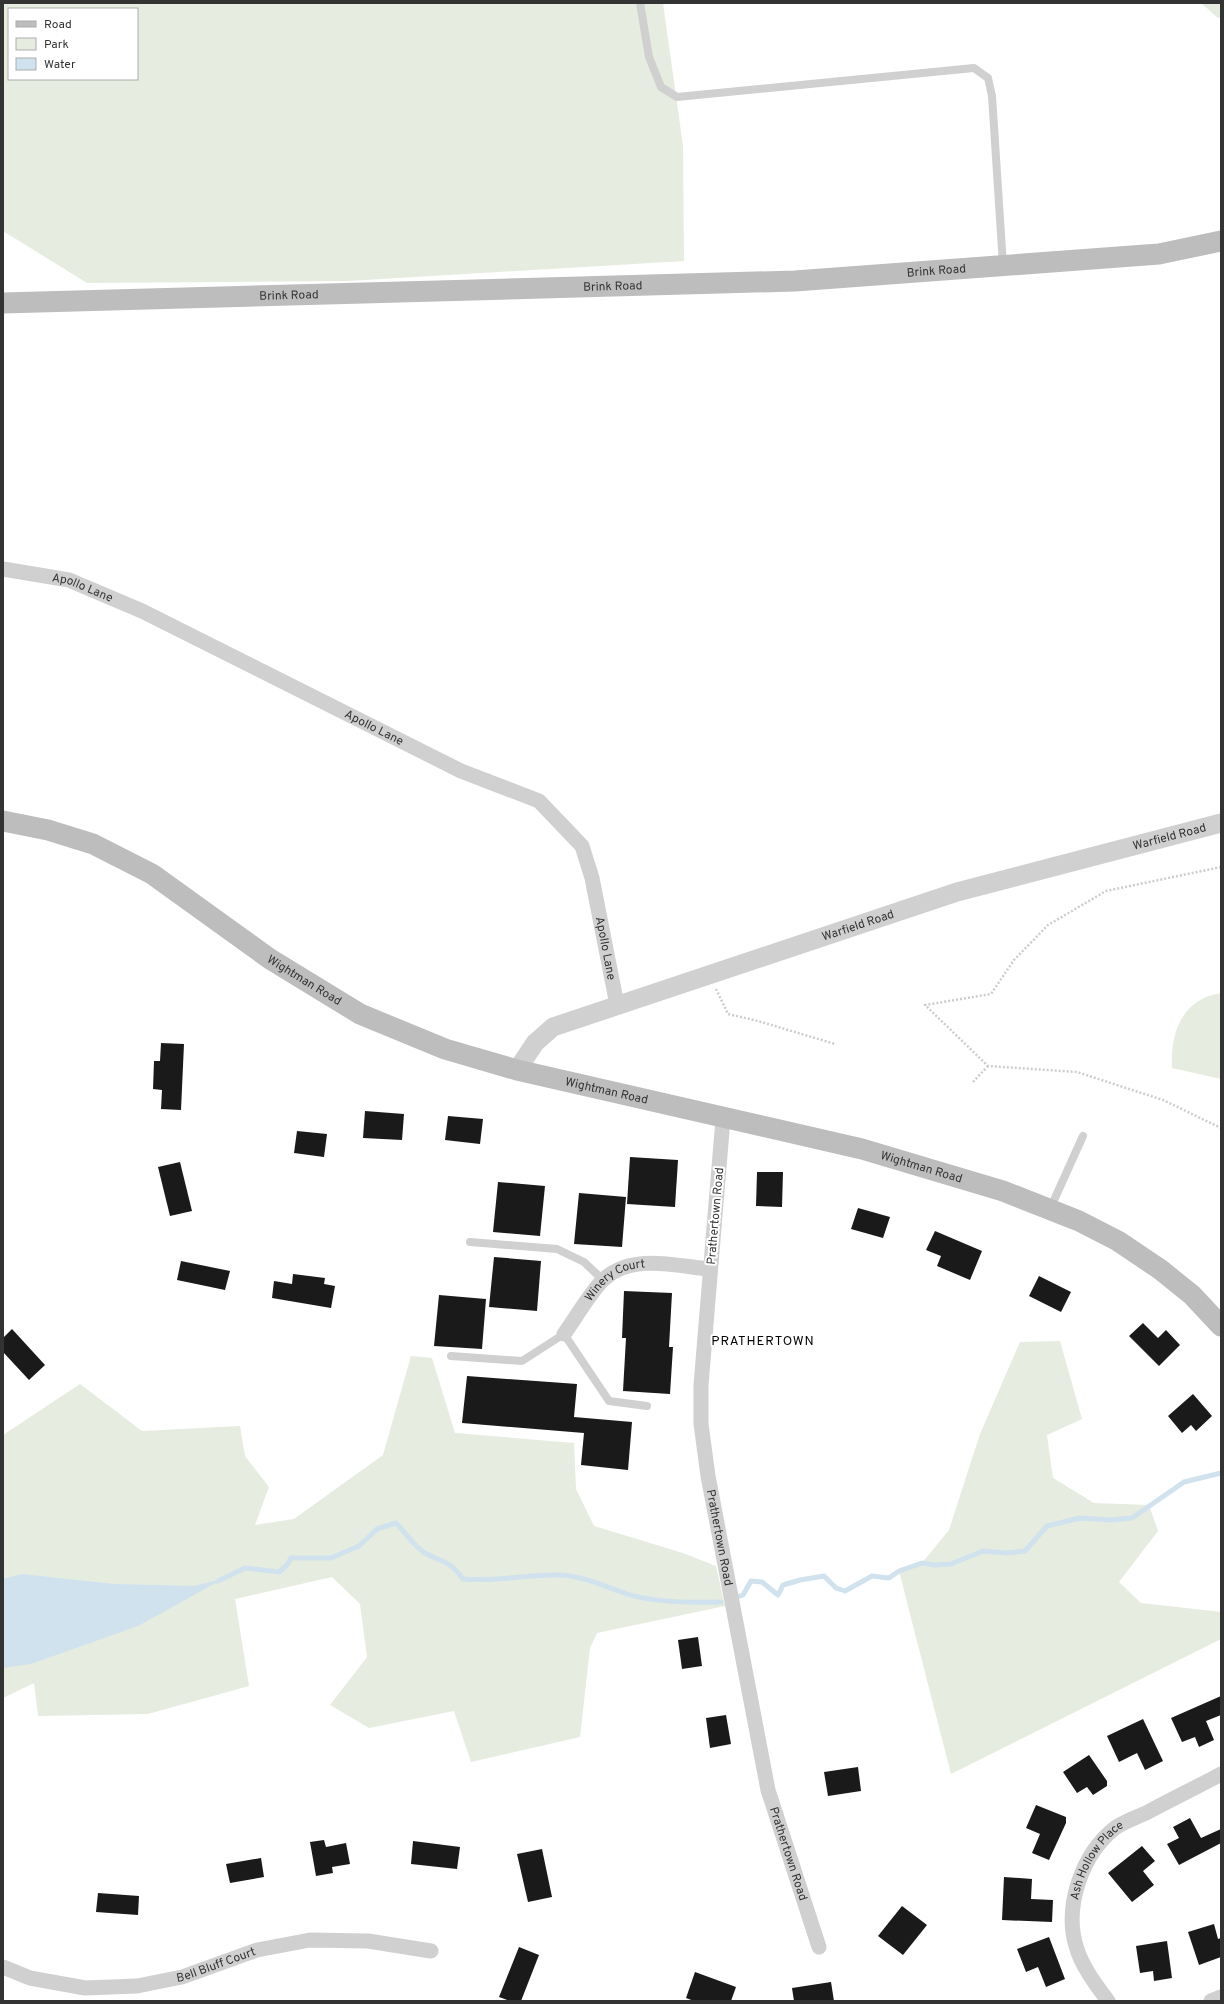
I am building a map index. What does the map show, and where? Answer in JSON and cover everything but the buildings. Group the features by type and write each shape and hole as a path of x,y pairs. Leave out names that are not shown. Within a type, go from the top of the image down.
{"main road":[{"name":"Brink Road","path":"3,303 795,281 1159,254 1221,241"},
{"name":"Wightman Road","path":"3,821 48,830 93,844 152,874 270,959 360,1014 445,1049 517,1070 862,1149 1003,1191 1050,1209 1118,1241 1161,1270 1192,1295 1221,1326"}],"street":[{"name":"Apollo Lane","path":"3,569 69,580 135,608 461,771 539,801 582,846 592,878 617,1005"},
{"name":"Warfield Road","path":"517,1070 535,1043 553,1027 957,892 1221,822"},
{"name":"Prathertown Road","path":"723,1118 710,1270 702,1385 701,1424 708,1476 768,1790 820,1947"},
{"name":"Winery Court","path":"564,1334 603,1280 620,1268 640,1262 710,1270"},
{"name":"Ash Hollow Place","path":"1108,2001 1083,1963 1076,1946 1073,1922 1074,1899 1081,1874 1093,1852 1116,1828 1221,1774"},
{"name":"Bell Bluff Court","path":"3,1967 30,1978 85,1988 129,1986 182,1977 256,1950 310,1940 368,1941 431,1951"},
{"path":"1210,2001 1221,1998"}],"lane":[{"path":"640,3 649,57 661,87 677,97 974,68 988,78 992,96 1004,266"},
{"path":"1050,1209 1083,1136"},
{"path":"470,1242 557,1249 584,1262 603,1280"},
{"path":"451,1356 522,1360 564,1334 609,1401 647,1406"}],"path":[{"path":"1221,867 1106,892 1048,924 1014,960 991,994 925,1005 988,1066 1077,1072 1163,1100 1221,1128"},
{"path":"708,974 728,1014 758,1021 835,1044"},
{"path":"973,1082 988,1066"}],"green space":[{"path":"3,3 663,3 683,146 684,261 348,281 87,283 3,231"},
{"path":"1201,3 1221,3 1221,17 1218,18"},
{"path":"1221,993 1221,1079 1172,1068 1173,1042 1176,1030 1181,1020 1188,1010 1197,1002"},
{"path":"1060,1341 1082,1419 1047,1435 1053,1478 1094,1503 1149,1505 1158,1531 1119,1582 1141,1603 1221,1612 1221,1639 951,1774 899,1571 922,1563 949,1530 980,1434 1020,1342"},
{"path":"411,1356 432,1358 455,1433 574,1443 576,1489 594,1526 683,1553 716,1566 725,1606 597,1633 590,1648 580,1737 471,1762 454,1711 369,1728 330,1705 367,1657 360,1604 332,1577 235,1599 249,1686 148,1714 38,1716 34,1683 3,1698 3,1435 80,1384 142,1431 240,1426 245,1456 269,1487 255,1525 294,1519 383,1455"}],"water":[{"path":"22,1574 114,1584 193,1586 223,1579 138,1626 31,1664 3,1668 3,1579"}],"waterway":[{"path":"737,1597 743,1595 751,1581 762,1582 778,1595 783,1585 800,1580 824,1576 836,1588 845,1591 872,1576 889,1578 899,1571 922,1563 934,1565 951,1564 983,1551 1006,1553 1025,1551 1047,1526 1080,1518 1110,1520 1132,1518 1184,1482 1221,1473"},
{"path":"218,1581 245,1568 279,1572 287,1565 291,1558 331,1558 359,1546 377,1529 396,1523 421,1551 450,1565 463,1579 488,1580 560,1575 578,1577 638,1597 662,1601 721,1602"}],"district":[{"name":"PRATHERTOWN","path":"763,1340"}]}
